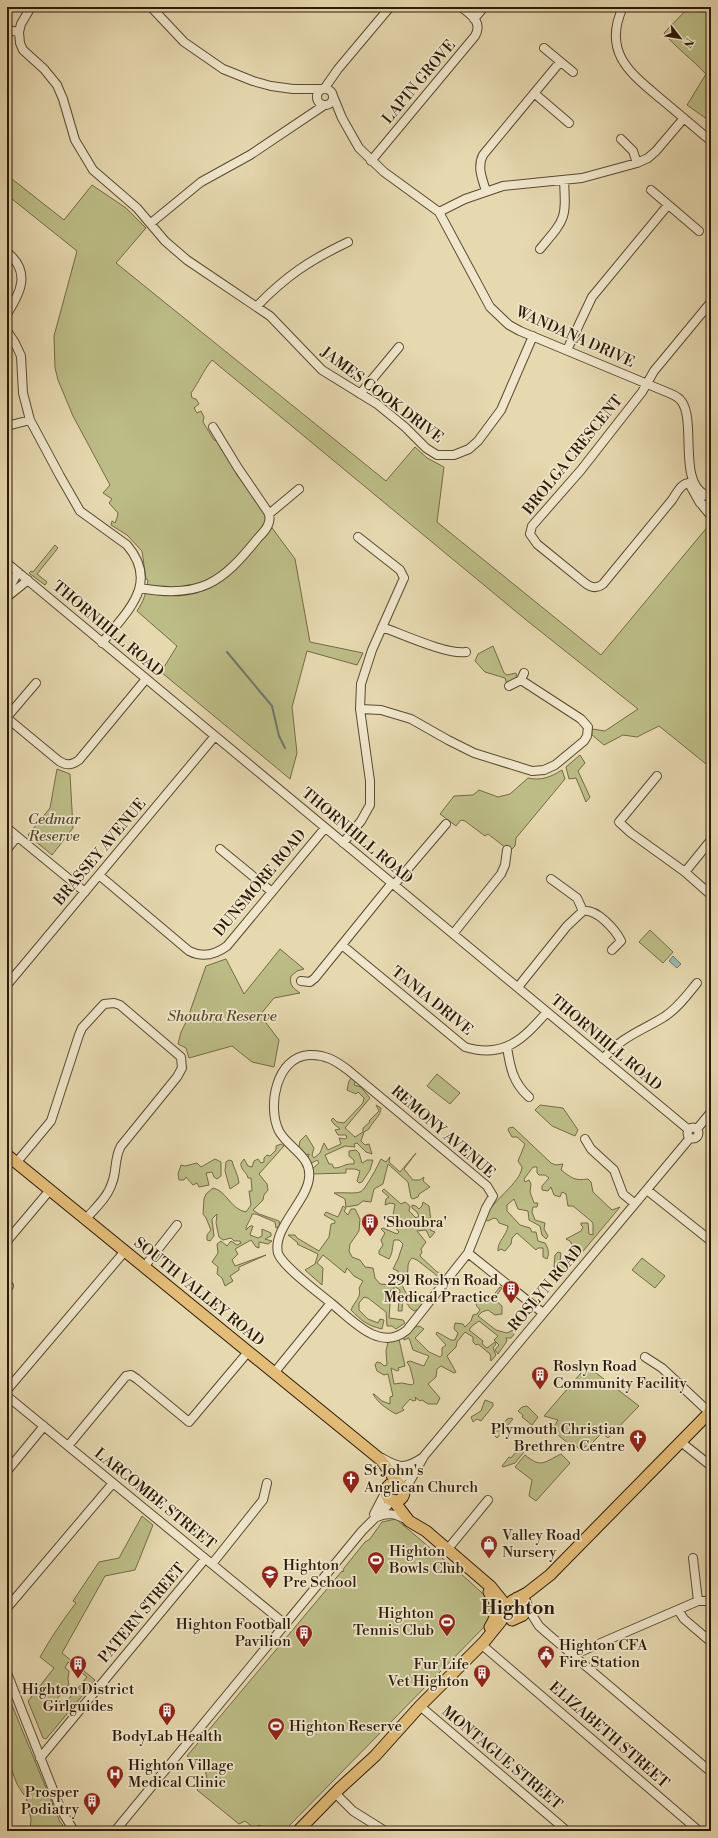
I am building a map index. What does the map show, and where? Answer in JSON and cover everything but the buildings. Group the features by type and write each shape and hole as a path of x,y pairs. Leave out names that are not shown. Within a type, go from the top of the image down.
{"main road":[{"name":"SOUTH VALLEY ROAD","path":"7,1155 387,1466 401,1487 408,1508 424,1530"},
{"path":"483,1643 508,1609 511,1602 540,1584 710,1412"},
{"name":"SOUTH VALLEY ROAD","path":"372,1453 384,1476 390,1495 411,1522"},
{"path":"391,1484 401,1487 400,1500 390,1495 391,1484"},
{"path":"411,1522 424,1530 479,1576 491,1587 513,1615 518,1617"},
{"path":"451,1675 491,1626 496,1616 497,1610 495,1602 479,1576"},
{"path":"298,1831 337,1791 375,1756 418,1709 483,1643 518,1617 525,1614 527,1607 540,1584"},
{"path":"491,1587 523,1601 527,1607"}],"street":[{"path":"7,30 19,32 21,24 31,7"},
{"name":"WANDANA DRIVE","path":"151,7 184,42 223,69 253,81 271,86 293,89 322,89"},
{"path":"320,103 317,93 322,89 390,7"},
{"path":"461,7 474,19 484,7"},
{"path":"623,7 616,28 618,51 621,59 634,76 711,140"},
{"name":"LAPIN GROVE","path":"371,161 475,36 479,27 474,19"},
{"name":"JAMES COOK DRIVE","path":"19,32 23,50 44,69 56,86 63,99 75,140 87,163 100,177 131,202 165,240 187,260 270,316 322,370 391,415 426,448 437,454 446,456 462,453 478,441 501,410 533,336"},
{"path":"544,48 573,72"},
{"path":"486,191 480,171 483,154 560,62"},
{"path":"151,223 201,182 250,155 308,114 320,103 332,102 338,69"},
{"name":"WANDANA DRIVE","path":"293,89 333,110 342,118"},
{"path":"322,89 329,90 333,95"},
{"path":"534,93 569,122"},
{"name":"WANDANA DRIVE","path":"333,95 342,118 359,148 371,161 438,212 490,307 509,325 674,395 682,402 685,413 691,484 701,504 711,516"},
{"path":"438,212 486,191 522,182 564,180 598,174 637,163 648,158 656,151 684,118"},
{"path":"621,138 633,151 637,163"},
{"path":"540,249 561,224 565,216 564,180"},
{"path":"651,190 699,231"},
{"path":"567,350 592,297 668,205"},
{"path":"257,306 280,283 298,269 321,255 348,242"},
{"path":"7,252 18,263 22,277 19,292 7,314"},
{"path":"646,384 654,371 711,302"},
{"path":"7,331 21,356 24,393 30,420 80,511 118,537 133,551 140,567 140,588 134,603 102,642"},
{"path":"360,394 399,347"},
{"name":"BROLGA CRESCENT","path":"646,384 642,392 581,470 532,526 530,534 537,544 590,587 600,586 672,500 681,486 691,484"},
{"path":"7,426 30,420"},
{"path":"140,588 165,592 179,591 203,586 218,580 237,563 266,530 270,520 269,514 213,427"},
{"path":"691,484 710,499 706,506 701,504"},
{"path":"269,514 299,488"},
{"path":"344,843 362,821 370,805 370,781 360,709 361,684 372,650 407,578 400,570 358,537"},
{"name":"THORNHILL ROAD","path":"7,563 692,1132"},
{"path":"7,592 18,572"},
{"path":"7,597 28,580"},
{"path":"382,627 442,648 460,653 466,652"},
{"path":"360,709 381,710 411,719 474,753 532,771 544,770 555,764 584,741 587,736 588,727 581,720 522,677 509,686"},
{"path":"36,683 7,718 59,761 64,764 71,765 79,760 146,679"},
{"name":"BRASSEY AVENUE","path":"7,985 215,736"},
{"path":"657,776 619,822 631,833 685,872 711,895"},
{"path":"301,981 310,982 315,978 393,884 446,824"},
{"path":"7,828 85,892"},
{"name":"DUNSMORE ROAD","path":"99,875 189,951 202,955 214,954 227,946 325,828"},
{"path":"7,850 18,837"},
{"path":"685,872 711,840"},
{"path":"220,849 272,892"},
{"path":"453,934 501,874 505,865 507,850"},
{"path":"551,880 576,898 583,911"},
{"path":"518,987 568,924 583,911 590,912 604,920 623,940 612,950"},
{"name":"TANIA DRIVE","path":"342,945 465,1047 487,1052 507,1047 517,1042 530,1032 547,1012"},
{"path":"603,1059 622,1040 677,1008 698,984"},
{"path":"16,1163 51,1121 82,1028 104,1004 114,1003 120,1005 181,1057 182,1068 177,1077 121,1146 117,1153 113,1182 108,1191 86,1219"},
{"path":"507,1047 513,1077 516,1083 529,1097"},
{"name":"REMONY AVENUE","path":"331,1303 286,1264 278,1252 280,1235 309,1179 308,1164 280,1132 274,1112 277,1088 282,1074 286,1066 299,1057 317,1055 332,1059 340,1064 487,1186 493,1196 486,1208 468,1253"},
{"name":"ROSLYN ROAD","path":"401,1487 424,1456 647,1190 692,1132 711,1112"},
{"path":"585,1139 591,1149 614,1170 623,1194 634,1204"},
{"path":"7,1241 50,1190"},
{"path":"647,1190 711,1241"},
{"path":"144,1267 177,1225"},
{"path":"7,1390 125,1251"},
{"path":"274,1373 331,1303 372,1336 388,1338 397,1336 407,1330 468,1253 543,1313"},
{"path":"68,1446 126,1376 131,1375 137,1379 189,1422 248,1352"},
{"path":"645,1357 662,1368 710,1412"},
{"name":"LARCOMBE STREET","path":"7,1396 286,1624"},
{"path":"7,1471 44,1426"},
{"path":"681,1442 711,1466"},
{"path":"372,1453 393,1464 401,1466 412,1465 424,1456"},
{"path":"7,1608 113,1483"},
{"path":"212,1564 263,1500 267,1483"},
{"path":"115,1831 124,1818 362,1531 374,1519 390,1495"},
{"path":"362,1531 381,1502 390,1495"},
{"path":"447,1550 488,1500"},
{"path":"374,1519 383,1515 394,1514 411,1522"},
{"path":"693,1558 698,1601"},
{"name":"PATERN STREET","path":"40,1758 205,1559"},
{"path":"573,1655 698,1601 711,1601"},
{"path":"527,1607 539,1626 711,1772"},
{"path":"678,1610 684,1619 711,1642"},
{"path":"518,1617 539,1626"},
{"name":"ELIZABETH STREET","path":"483,1643 699,1831"},
{"path":"7,1673 62,1814 74,1830"},
{"name":"MONTAGUE STREET","path":"418,1709 567,1831"},
{"path":"337,1791 353,1811 385,1831"},
{"path":"109,1831 124,1818"}],"green space":[{"path":"689,7 711,7 711,122 687,105 706,74 664,33"},
{"path":"7,175 64,220 92,185 126,208 146,228 116,263 386,481 415,447 427,458 444,467 437,522 601,655 709,525 711,528 711,768 659,726 637,737 623,735 604,745 592,735 592,729 605,731 638,709 525,619 212,360 191,393 192,398 196,399 199,404 194,408 197,413 201,411 204,417 203,422 214,440 219,442 221,449 235,467 237,475 260,502 266,514 267,521 295,559 310,642 363,653 357,665 307,651 292,707 297,753 290,779 161,672 177,646 137,611 144,597 148,580 146,579 142,551 127,535 111,525 112,521 115,523 118,513 109,503 112,499 103,493 110,485 73,416 58,380 55,368 54,336 77,251 7,195"},
{"path":"55,545 58,548 37,574 47,582 45,585 29,573 31,571 33,572"},
{"path":"493,646 504,673 507,675 516,673 517,679 507,685 505,678 485,672 475,661 478,654"},
{"path":"580,755 585,763 578,771 590,797 586,802 576,778 569,779 566,767"},
{"name":"Cedmar Reserve","path":"57,769 70,774 73,828 52,855 28,835 50,808"},
{"path":"562,770 565,779 516,838 515,846 510,851 488,834 485,836 465,821 461,820 456,826 440,814 454,796 473,795 479,790 498,797 510,794 528,778 546,778"},
{"path":"650,930 673,952 663,963 639,942"},
{"name":"Shoubra Reserve","path":"280,949 304,969 297,971 291,976 292,986 300,993 274,998 260,1015 279,1040 274,1067 252,1062 232,1046 189,1058 186,1048 178,1044 181,1032 187,1020 206,966 226,959 244,994"},
{"path":"437,1074 460,1093 450,1104 427,1086"},
{"path":"352,1077 356,1080 354,1085 361,1087 370,1098 345,1128 355,1137 363,1132 363,1128 379,1111 376,1105 381,1108 381,1111 369,1129 364,1132 361,1141 365,1145 369,1144 372,1154 366,1152 357,1143 354,1144 355,1147 345,1146 325,1155 329,1164 332,1164 334,1168 354,1164 354,1160 349,1156 349,1151 356,1150 359,1153 362,1163 367,1160 373,1160 370,1170 362,1182 359,1183 357,1181 360,1171 355,1169 346,1169 346,1173 312,1174 311,1170 319,1163 317,1160 312,1163 310,1162 308,1159 309,1154 305,1155 299,1147 300,1141 306,1135 314,1148 312,1155 314,1158 320,1153 324,1143 328,1150 341,1144 339,1138 347,1138 346,1135 338,1135 335,1130 340,1129 331,1120 333,1118 337,1122 344,1123 363,1103 364,1098 358,1092 356,1094 347,1090 349,1081"},
{"path":"540,1105 563,1108 578,1130 575,1136 552,1126 535,1110"},
{"path":"513,1127 551,1163 556,1165 563,1164 561,1170 568,1175 579,1180 588,1179 591,1182 593,1192 612,1210 620,1207 564,1274 554,1267 555,1255 558,1252 561,1253 561,1264 565,1265 574,1248 570,1241 566,1239 581,1231 583,1227 581,1223 588,1223 589,1234 593,1235 593,1223 573,1206 568,1206 566,1194 562,1192 560,1197 554,1195 551,1187 548,1191 542,1190 542,1186 549,1178 545,1175 539,1175 537,1173 537,1167 533,1167 524,1179 525,1182 529,1180 531,1184 530,1192 534,1203 538,1203 537,1207 533,1207 532,1212 535,1220 545,1223 544,1229 548,1236 546,1239 542,1235 540,1226 529,1220 528,1211 518,1209 514,1199 507,1205 507,1211 520,1225 530,1228 532,1232 536,1232 538,1241 545,1243 547,1247 547,1259 543,1257 543,1248 538,1248 536,1250 517,1233 512,1238 511,1244 505,1251 501,1249 498,1251 499,1245 508,1226 499,1223 497,1219 494,1218 488,1221 484,1219 488,1212 517,1179 522,1167 518,1161 525,1144 517,1137 512,1137 508,1130 509,1128"},
{"path":"281,1144 284,1146 259,1174 267,1184 268,1190 264,1195 263,1200 253,1210 259,1214 279,1221 280,1226 276,1228 275,1222 256,1214 252,1214 246,1230 250,1226 253,1226 250,1235 258,1238 262,1236 262,1229 271,1233 271,1236 265,1239 272,1241 268,1244 259,1242 259,1248 256,1247 251,1240 235,1249 238,1254 232,1260 235,1266 266,1255 239,1267 239,1270 230,1276 233,1281 225,1286 222,1278 217,1274 218,1267 212,1262 218,1253 217,1244 221,1241 227,1246 231,1241 237,1245 241,1243 240,1241 234,1241 231,1238 223,1240 219,1237 216,1223 217,1214 212,1219 214,1236 210,1241 207,1240 207,1235 211,1230 203,1214 204,1199 206,1194 213,1188 222,1193 236,1207 246,1212 251,1205 249,1191 252,1191 251,1178 248,1178 241,1163 244,1159 248,1166 252,1167 254,1161 258,1159 261,1163 264,1162 264,1158 267,1155 270,1156 276,1150 276,1146"},
{"path":"416,1153 404,1169 413,1180 420,1180 424,1177 423,1181 430,1187 419,1194 418,1197 413,1199 411,1198 408,1182 388,1164 383,1184 374,1189 371,1202 363,1201 358,1205 346,1207 345,1199 334,1193 360,1192 368,1183 381,1159 386,1162 390,1157 389,1162 400,1172"},
{"path":"215,1159 221,1162 221,1176 217,1179 214,1177 212,1172 206,1173 209,1185 199,1187 197,1183 193,1185 186,1177 184,1180 179,1180 178,1174 181,1165 185,1166 197,1163 201,1167"},
{"path":"229,1160 232,1161 239,1183 230,1189 225,1171 226,1162"},
{"path":"384,1189 401,1204 405,1202 410,1206 409,1211 416,1218 419,1216 412,1208 412,1205 419,1209 423,1202 429,1206 432,1227 430,1230 435,1232 430,1238 426,1230 417,1231 426,1242 421,1249 422,1252 420,1256 437,1272 443,1273 441,1282 435,1274 417,1260 412,1258 410,1260 407,1275 403,1283 404,1290 410,1298 418,1303 425,1296 427,1299 421,1308 414,1311 410,1308 403,1297 402,1311 398,1311 400,1290 394,1286 394,1290 391,1290 389,1318 403,1320 405,1323 396,1329 392,1326 387,1326 386,1312 368,1298 364,1297 359,1303 359,1310 368,1319 378,1323 380,1319 384,1320 382,1329 368,1324 358,1317 351,1310 359,1297 359,1288 363,1281 354,1276 347,1268 345,1273 323,1255 317,1263 323,1268 322,1285 305,1270 315,1264 318,1254 297,1244 298,1243 288,1235 295,1235 297,1238 319,1251 329,1237 331,1224 335,1223 335,1221 324,1215 326,1212 338,1217 343,1206 346,1208 344,1211 348,1215 351,1209 355,1209 360,1219 359,1231 350,1244 349,1251 352,1257 360,1260 365,1267 373,1268 375,1278 380,1284 391,1285 398,1282 398,1271 393,1269 403,1244 399,1240 394,1240 389,1259 379,1254 379,1251 383,1245 381,1240 385,1233 381,1229 383,1228 397,1234 399,1232 392,1224 394,1220 393,1216 395,1204 390,1203 385,1205 386,1199 389,1197 382,1191"},
{"path":"642,1258 665,1276 655,1288 632,1270"},
{"path":"500,1287 502,1288 494,1299 502,1306 502,1314 495,1315 488,1310 482,1312 478,1316 496,1330 507,1333 513,1330 516,1325 511,1320 515,1319 521,1325 511,1338 506,1338 507,1341 498,1354 495,1350 499,1345 494,1340 498,1336 479,1321 469,1330 483,1341 482,1344 487,1348 495,1342 496,1344 493,1348 496,1355 491,1361 490,1354 478,1344 476,1345 473,1342 473,1337 465,1332 457,1342 456,1347 447,1356 456,1372 454,1373 441,1366 437,1369 436,1377 428,1384 440,1398 437,1404 428,1404 415,1397 416,1400 413,1401 410,1399 402,1408 404,1410 396,1414 377,1400 373,1394 382,1401 390,1404 390,1397 393,1396 388,1374 384,1375 377,1371 375,1365 377,1362 384,1366 387,1365 386,1351 388,1342 399,1339 405,1366 398,1368 399,1370 397,1371 391,1368 394,1384 402,1383 412,1385 414,1383 410,1367 407,1362 410,1361 424,1366 429,1356 413,1350 409,1338 404,1340 404,1338 415,1327 419,1326 424,1329 415,1338 429,1352 440,1357 442,1355 442,1348 446,1345 436,1334 437,1332 451,1340 455,1340 458,1333 454,1329 455,1323 463,1324 465,1327 471,1321 473,1315 477,1314 480,1310 476,1305 478,1301 491,1298"},
{"path":"587,1366 639,1406 608,1438 602,1433 588,1447 586,1446 581,1451 572,1442 569,1444 552,1430 558,1420 544,1416"},
{"path":"485,1400 493,1403 493,1406 481,1421 477,1419 473,1422 471,1417 481,1411"},
{"path":"527,1406 538,1417 532,1425 522,1417 523,1415 518,1411 522,1407"},
{"path":"507,1419 513,1419 497,1438 494,1435"},
{"path":"524,1442 528,1447 515,1463 503,1467 502,1466 509,1457 511,1458"},
{"path":"561,1454 570,1463 536,1501 529,1496 532,1480 515,1467 525,1455 535,1462 542,1463"},
{"path":"142,1516 153,1525 135,1570 105,1576 62,1653 95,1680 84,1693 78,1688 87,1677 68,1662 65,1668 69,1671 69,1686 67,1686 57,1699 64,1705 75,1691 82,1696 46,1739 43,1738 28,1701 54,1668 40,1657 76,1603 73,1601 99,1562 119,1558"},
{"path":"396,1519 493,1603 489,1622 284,1831 266,1831 259,1825 255,1829 245,1821 239,1824 197,1790 207,1778 205,1770 187,1756 342,1571 343,1572 344,1568 365,1542 370,1539 382,1522"},
{"path":"7,1693 60,1822 63,1825 57,1831 30,1831 31,1819 26,1798 17,1784 7,1758"}],"water":[{"path":"673,956 681,964 677,968 669,961"}],"waterway":[{"path":"227,652 272,706 279,736 285,748"}],"place":[{"name":"'Shoubra'","path":"370,1237"},
{"name":"291 Roslyn Road Medical Practice","path":"511,1304"},
{"name":"Roslyn Road Community Facility","path":"540,1390"},
{"name":"Plymouth Christian Brethren Centre","path":"638,1453"},
{"name":"St John's Anglican Church","path":"351,1494"},
{"name":"Valley Road Nursery","path":"489,1559"},
{"name":"Highton Bowls Club","path":"376,1575"},
{"name":"Highton Pre School","path":"270,1589"},
{"name":"Highton Tennis Club","path":"447,1637"},
{"name":"Highton Football Pavilion","path":"304,1648"},
{"name":"Highton CFA Fire Station","path":"546,1669"},
{"name":"Highton District Girlguides","path":"78,1679"},
{"name":"Fur Life Vet Highton","path":"482,1688"},
{"name":"BodyLab Health","path":"167,1726"},
{"name":"Highton Reserve","path":"276,1741"},
{"name":"Highton Village Medical Clinic","path":"115,1789"},
{"name":"Prosper Podiatry","path":"92,1816"}],"district":[{"name":"Highton","path":"518,1608"}]}
